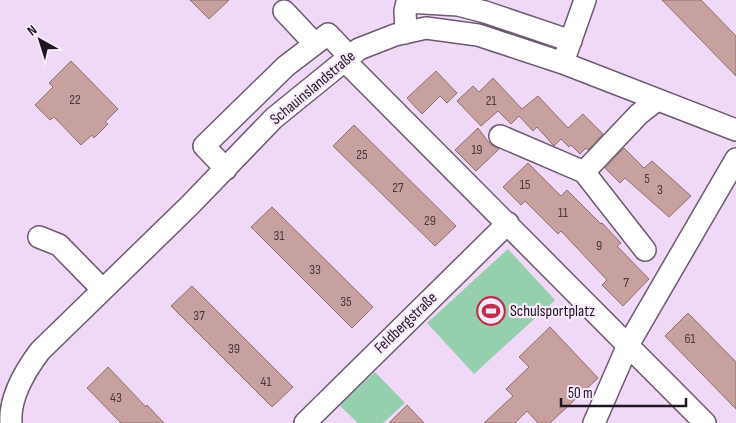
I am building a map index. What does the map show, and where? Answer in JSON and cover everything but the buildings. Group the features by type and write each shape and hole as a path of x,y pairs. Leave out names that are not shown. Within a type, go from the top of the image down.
{"street":[{"path":"563,63 585,0"},
{"path":"406,33 405,11 407,2 458,5 485,12 571,41"},
{"path":"284,11 314,43"},
{"name":"Schauinslandstraße","path":"10,423 16,391 27,368 40,351 226,169 274,118 360,49 426,28 478,35 563,63 736,130"},
{"path":"226,169 204,146 242,107 314,43 328,34 347,59 705,423"},
{"path":"584,172 639,114 657,100"},
{"path":"500,136 584,172 646,250"},
{"path":"594,423 628,345 736,159"},
{"name":"Feldbergstraße","path":"305,423 508,224"},
{"path":"39,237 59,244 102,290"}],"green space":[{"name":"Schulsportplatz","path":"508,249 555,300 474,374 427,323"},
{"path":"375,372 405,403 383,423 358,423 339,405"}],"place":[{"name":"Schulsportplatz","path":"491,311"}]}
